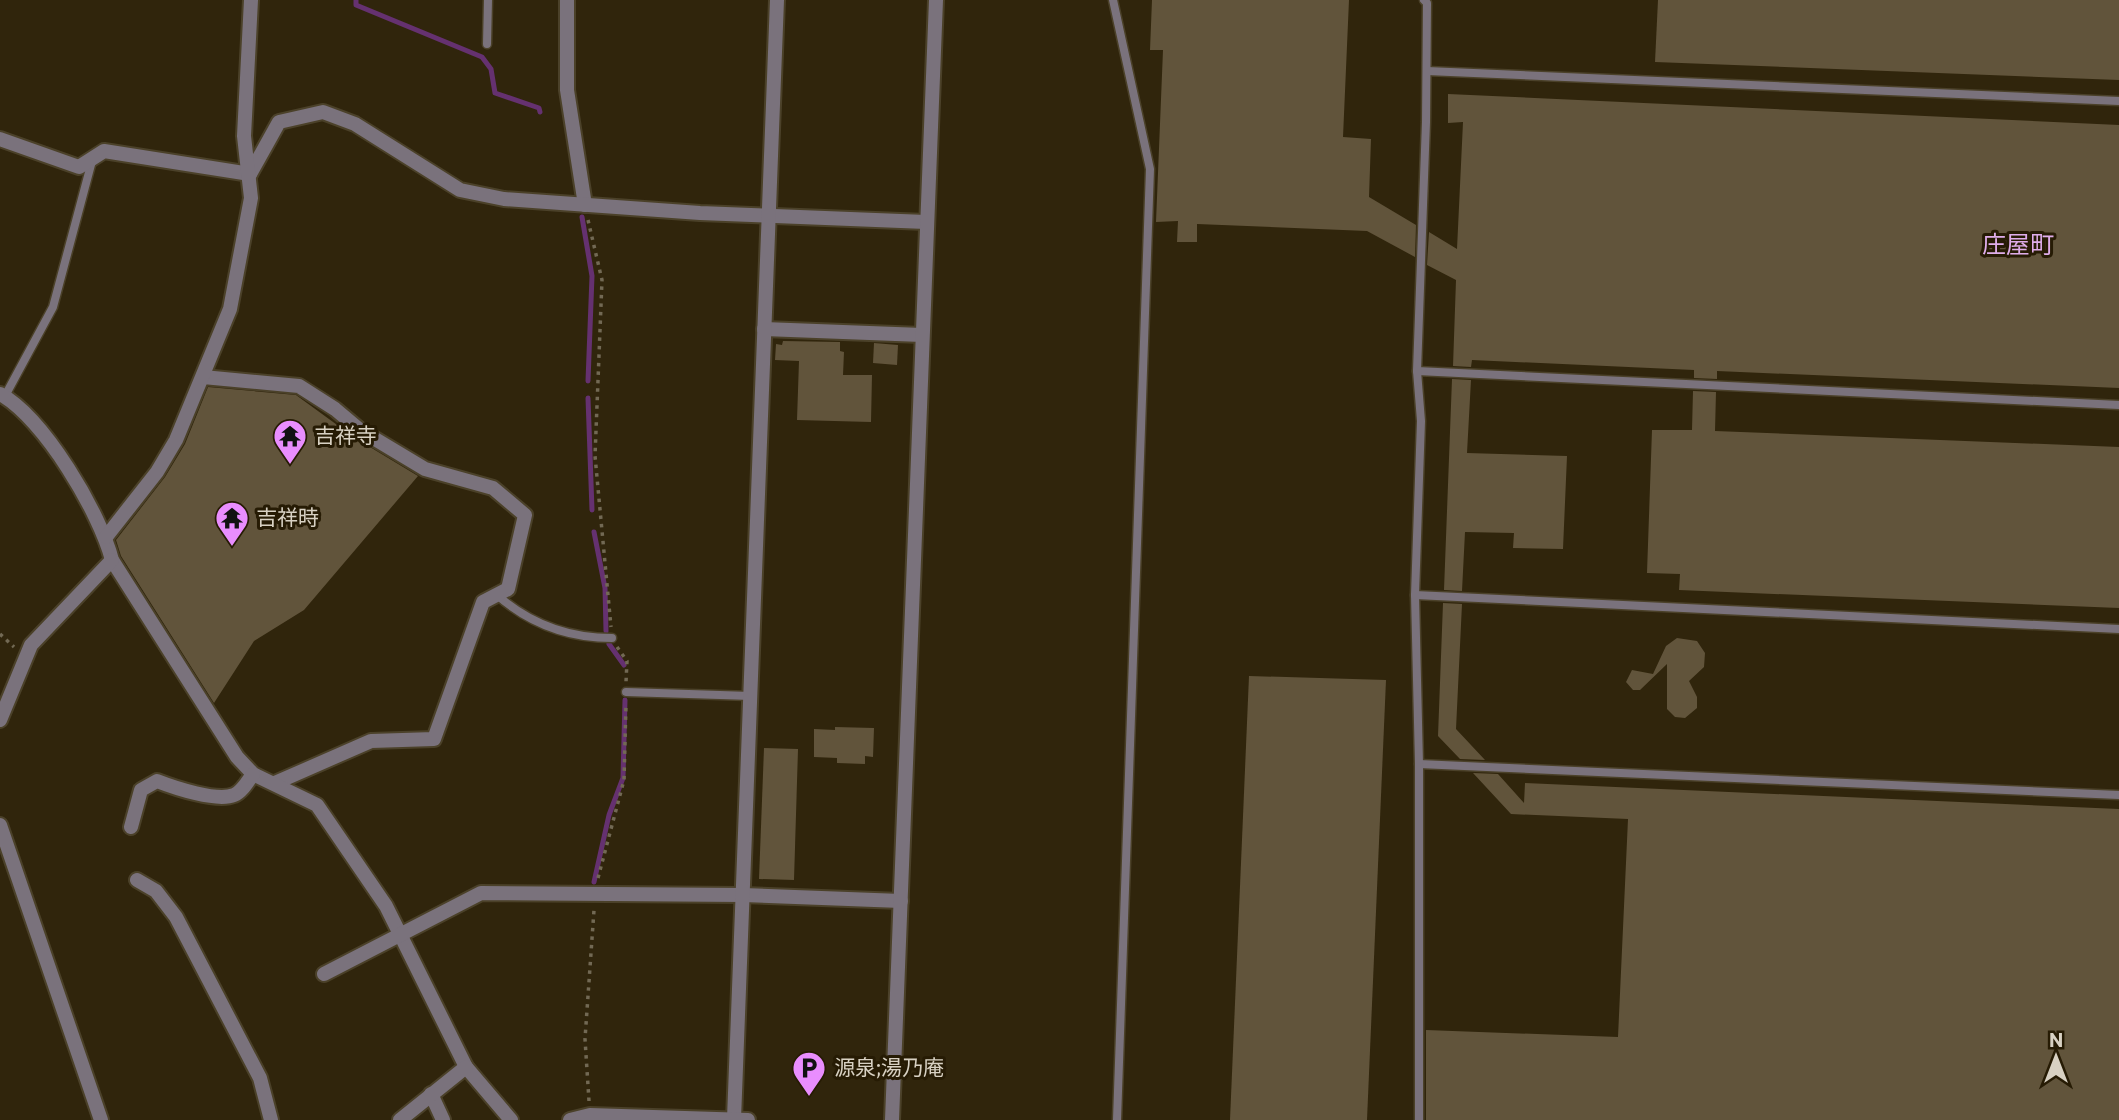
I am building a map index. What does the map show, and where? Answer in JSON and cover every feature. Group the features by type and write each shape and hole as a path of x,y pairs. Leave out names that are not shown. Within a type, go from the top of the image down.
{"street":[{"path":"106,537 157,472 176,440 230,309 251,198 244,136 251,0"},
{"path":"567,0 567,90 585,205"},
{"path":"734,1119 777,0"},
{"path":"892,1120 936,0"},
{"path":"250,174 279,122 323,112 355,124 460,190 504,199 768,216 926,222"},
{"path":"0,139 79,167 104,151 250,174"},
{"path":"764,329 922,335"},
{"path":"203,377 299,386 335,409 360,430 425,469 494,488 525,515 508,589 483,602 434,739 371,741 275,783"},
{"path":"3,395 41,433 70,471 106,537 111,560 237,757 253,774 317,806 386,906 466,1067 511,1120"},
{"path":"1,712 31,645 111,560"},
{"path":"131,827 141,790 157,781 177,789 225,797 237,794 253,774"},
{"path":"0,825 101,1120"},
{"path":"137,880 156,891 176,916 260,1078 271,1120"},
{"path":"324,974 481,894 594,892 901,901"},
{"path":"400,1120 466,1067"},
{"path":"431,1094 443,1120"},
{"path":"570,1120 590,1115 748,1120"}],"lane":[{"path":"487,44 488,0"},
{"path":"1112,0 1150,169 1117,1120"},
{"path":"1419,1120 1419,764 1415,595 1421,421 1417,371 1427,72 1427,3 1424,0"},
{"path":"1427,72 2119,101"},
{"path":"3,395 53,307 93,157"},
{"path":"1417,371 2119,405"},
{"path":"497,594 515,611 544,628 595,638 612,638"},
{"path":"1415,595 2119,629"},
{"path":"626,692 751,696"},
{"path":"1419,764 2119,795"}],"path":[{"path":"585,205 603,280 595,456 612,638 626,661 624,780 594,892 585,1039 590,1115"}],"building":[{"path":"1152,0 1349,0 1343,137 1371,139 1369,197 1416,225 1415,257 1367,231 1197,224 1197,242 1177,242 1178,221 1156,222 1163,50 1150,50"},
{"path":"1658,0 2119,0 2119,80 1655,62"},
{"path":"1448,94 2119,125 2119,388 1717,371 1717,379 1694,378 1694,370 1472,360 1471,367 1453,366 1456,280 1427,265 1429,232 1457,249 1463,122 1448,123"},
{"path":"783,341 840,342 840,351 844,352 843,375 872,375 871,422 797,420 799,361 775,360 776,344 782,345"},
{"path":"874,343 898,345 897,365 873,363"},
{"path":"1452,379 1471,380 1467,453 1567,456 1563,549 1513,548 1514,533 1465,532 1462,591 1444,590"},
{"name":"吉祥時","path":"208,387 296,395 355,438 418,476 304,610 254,641 214,703 121,556 116,540 165,477 185,444"},
{"path":"1693,391 1716,392 1715,431 2119,447 2119,608 1679,590 1680,574 1647,573 1652,430 1692,430"},
{"path":"1443,603 1462,604 1456,729 1485,760 1460,759 1438,736"},
{"path":"1677,638 1697,641 1705,653 1704,667 1689,681 1697,697 1697,708 1685,718 1675,717 1667,709 1667,664 1640,690 1633,690 1626,682 1632,670 1653,674 1666,646"},
{"path":"1249,676 1386,680 1367,1120 1230,1120"},
{"path":"835,727 874,728 873,757 865,756 865,764 837,763 837,758 814,757 814,729 835,730"},
{"path":"764,748 798,749 794,880 759,879"},
{"path":"1473,773 1498,774 1524,803 1525,783 2119,809 2119,1120 1426,1120 1426,1030 1618,1037 1628,819 1511,814"}],"waterway":[{"path":"356,0 356,5 482,57 491,69 495,93 539,108 540,112"},
{"path":"582,217 592,276 588,381"},
{"path":"588,398 592,510"},
{"path":"594,532 605,588 606,631"},
{"path":"609,644 624,665"},
{"path":"594,882 609,815 623,778 625,700"}],"place":[{"name":"吉祥寺","path":"290,466"},
{"name":"吉祥時","path":"232,548"},
{"name":"源泉;湯乃庵","path":"809,1098"}],"district":[{"name":"庄屋町","path":"2018,245"}]}
